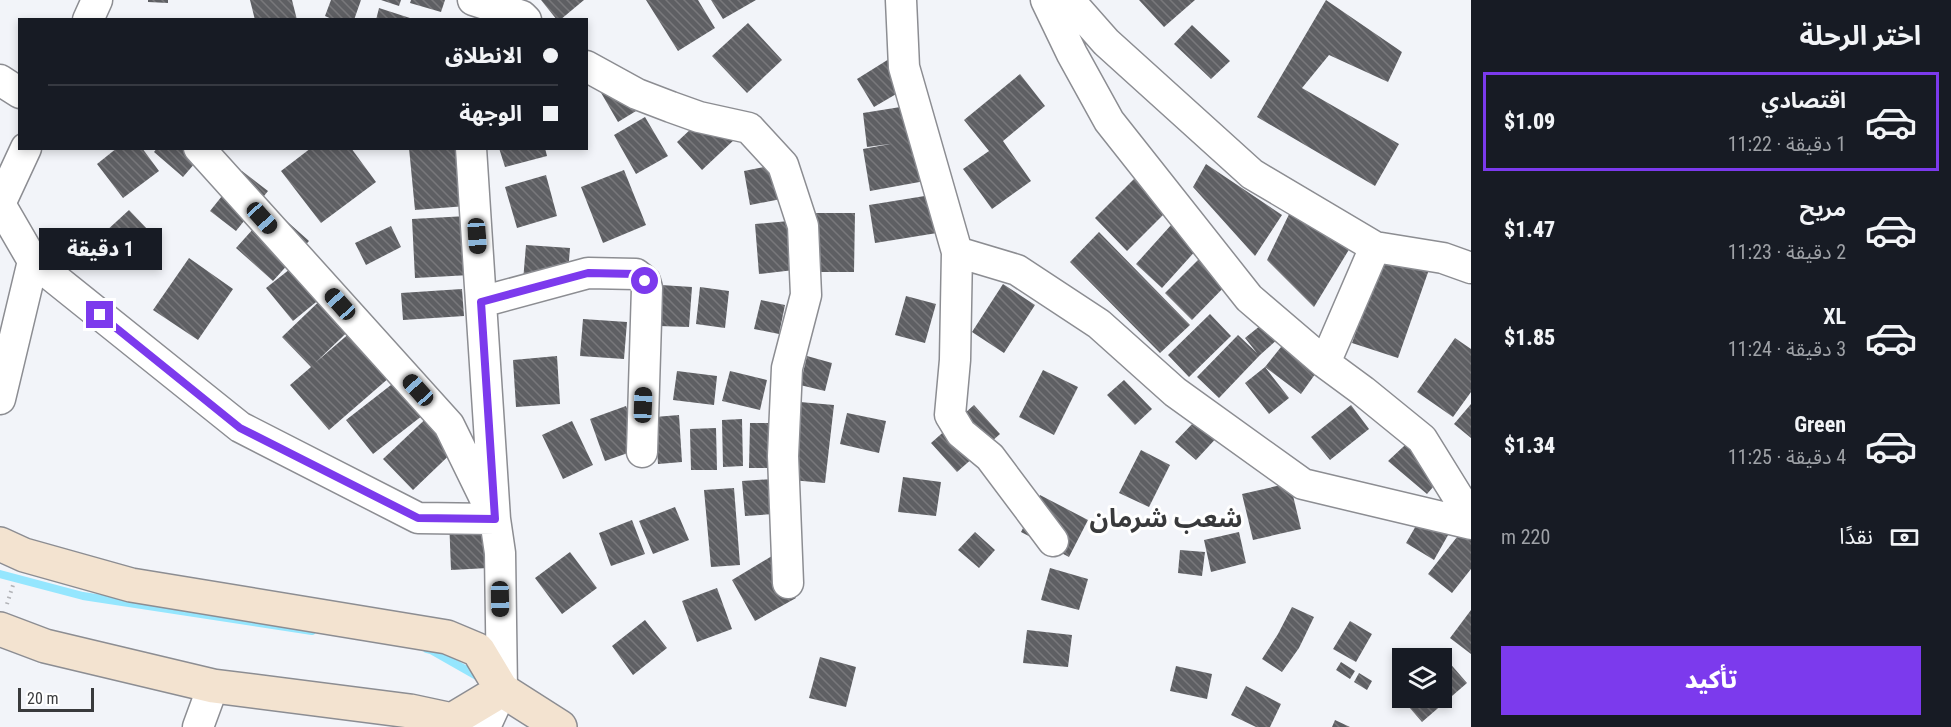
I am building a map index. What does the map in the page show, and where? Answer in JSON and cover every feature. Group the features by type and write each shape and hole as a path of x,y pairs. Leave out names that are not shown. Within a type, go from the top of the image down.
{"main road":[{"path":"12,550 131,585 447,636 478,651 502,690 560,727"},
{"path":"2,622 45,646 213,686 410,711 452,720 502,690"}],"street":[{"path":"459,0 462,18"},
{"path":"473,0 524,18"},
{"path":"901,0 904,67 957,252 955,360 950,415 961,433 990,457 1053,541"},
{"path":"1046,0 1072,54 1109,121 1249,298 1325,363 1422,439 1471,518"},
{"path":"1069,0 1106,42 1252,174 1375,247 1443,258 1471,267"},
{"path":"588,67 637,94 671,107 699,117 749,128 783,165 803,226 806,295 788,368 783,456 788,583"},
{"path":"0,80 18,92"},
{"path":"25,150 0,204 33,261 240,428 418,518 495,519"},
{"path":"201,150 449,425 495,519"},
{"path":"471,150 495,519 500,554 502,690 485,727"},
{"path":"1325,363 1375,247"},
{"path":"957,252 1017,270 1099,324 1175,392 1303,484 1471,524"},
{"path":"0,399 33,261"},
{"path":"481,302 588,273 636,274 645,281 647,288 642,452"},
{"path":"198,727 213,686"}],"path":[{"path":"2,622 12,550"}],"building":[{"path":"148,0 168,0 168,3 148,2"},
{"path":"250,0 292,0 296,18 254,18"},
{"path":"331,0 361,0 355,18 325,16"},
{"path":"381,0 401,0 399,6"},
{"path":"411,0 445,0 441,12 410,3"},
{"path":"541,0 584,0 562,18 555,18"},
{"path":"646,0 698,0 715,28 678,51"},
{"path":"711,0 756,0 723,19"},
{"path":"1139,0 1195,0 1164,27"},
{"path":"1326,0 1402,52 1388,82 1329,55 1302,88 1399,144 1375,186 1257,117"},
{"path":"379,8 410,18 376,18"},
{"path":"748,23 782,60 747,93 712,56"},
{"path":"1192,25 1230,61 1211,79 1174,44"},
{"path":"897,54 915,83 874,107 857,79"},
{"path":"1020,74 1045,106 1003,141 1031,181 992,209 963,169 989,151 964,120"},
{"path":"623,78 641,108 618,122 600,91"},
{"path":"913,105 925,181 870,191 863,149 890,144 867,147 863,113"},
{"path":"709,112 735,139 702,170 677,142"},
{"path":"645,117 668,156 636,174 614,135"},
{"path":"114,150 143,150 159,171 123,198 97,164"},
{"path":"156,150 206,150 183,177 154,152"},
{"path":"308,150 352,150 376,182 321,223 281,171"},
{"path":"409,150 461,150 466,206 415,210"},
{"path":"500,150 546,150 547,156 505,167"},
{"path":"780,164 786,198 750,205 744,171"},
{"path":"1206,164 1282,215 1255,256 1193,187"},
{"path":"624,170 646,225 603,243 581,187"},
{"path":"242,171 268,191 236,231 210,211"},
{"path":"1142,171 1174,204 1127,251 1095,218"},
{"path":"546,175 557,216 517,228 505,187"},
{"path":"931,195 937,233 875,243 869,205"},
{"path":"1293,206 1353,243 1314,307 1267,260"},
{"path":"272,208 309,241 273,281 236,248"},
{"path":"129,210 151,233 114,268 92,244"},
{"path":"814,213 855,213 854,272 813,272"},
{"path":"467,216 470,275 415,278 412,219"},
{"path":"789,221 794,270 759,274 755,224"},
{"path":"1172,224 1198,248 1162,288 1136,264"},
{"path":"391,226 401,247 366,265 355,243"},
{"path":"1099,232 1190,325 1160,353 1070,262"},
{"path":"526,245 570,248 567,285 523,281"},
{"path":"1386,246 1432,261 1398,358 1352,343"},
{"path":"309,254 364,316 315,363 366,319 405,364 329,430 290,385 311,367 282,337 332,289 293,321 266,288"},
{"path":"1204,254 1231,280 1192,320 1165,293"},
{"path":"189,258 233,289 198,340 153,310"},
{"path":"1003,284 1035,305 1004,353 972,332"},
{"path":"661,285 692,287 689,327 659,326"},
{"path":"700,287 729,291 725,328 696,324"},
{"path":"462,289 464,316 403,320 401,293"},
{"path":"906,296 936,304 925,343 895,335"},
{"path":"761,300 785,305 779,334 754,329"},
{"path":"1210,314 1231,336 1189,377 1168,355"},
{"path":"583,319 627,322 624,359 580,356"},
{"path":"1266,321 1280,337 1219,398 1197,377 1238,335 1257,353 1245,338"},
{"path":"1289,337 1323,363 1301,394 1265,367"},
{"path":"1455,338 1471,349 1471,392 1453,417 1417,392"},
{"path":"557,356 560,404 516,407 513,360"},
{"path":"807,356 832,363 825,391 800,385"},
{"path":"1265,367 1289,398 1269,414 1245,383"},
{"path":"1043,370 1078,387 1054,435 1019,417"},
{"path":"409,371 436,405 373,454 346,420"},
{"path":"677,371 717,376 714,405 673,400"},
{"path":"730,371 767,380 760,410 722,401"},
{"path":"1124,380 1152,409 1135,425 1107,395"},
{"path":"800,402 834,405 825,483 791,480"},
{"path":"1213,402 1233,420 1196,460 1175,442"},
{"path":"1471,404 1471,438 1454,424"},
{"path":"974,405 1000,434 957,472 931,443"},
{"path":"1351,405 1369,429 1330,460 1311,437"},
{"path":"626,406 642,448 605,461 590,419"},
{"path":"434,411 463,442 413,490 383,459"},
{"path":"847,413 886,421 879,453 840,444"},
{"path":"679,415 682,462 658,464 655,417"},
{"path":"742,419 743,466 723,467 722,420"},
{"path":"572,421 593,465 563,479 542,435"},
{"path":"750,423 775,423 774,468 749,468"},
{"path":"716,428 717,470 691,470 690,429"},
{"path":"1418,433 1453,464 1427,494 1388,461"},
{"path":"1141,450 1170,465 1149,507 1119,493"},
{"path":"903,477 941,482 936,516 898,512"},
{"path":"772,479 775,514 745,516 742,481"},
{"path":"1290,483 1301,529 1253,540 1242,494"},
{"path":"734,488 740,565 711,567 704,490"},
{"path":"1040,495 1088,520 1069,557 1021,532"},
{"path":"1428,505 1456,521 1434,560 1406,543"},
{"path":"675,507 689,540 653,554 639,521"},
{"path":"486,516 488,568 451,570 449,518"},
{"path":"632,520 645,554 611,566 599,533"},
{"path":"1468,523 1471,525 1471,569 1452,593 1428,574"},
{"path":"975,532 995,550 979,568 958,550"},
{"path":"1239,532 1246,563 1211,572 1204,540"},
{"path":"1180,550 1205,552 1202,576 1178,573"},
{"path":"570,552 597,588 562,614 535,578"},
{"path":"772,556 796,598 755,621 732,580"},
{"path":"1050,568 1088,579 1079,610 1041,600"},
{"path":"717,588 732,629 697,642 682,601"},
{"path":"1292,607 1314,617 1299,648 1282,672 1262,659"},
{"path":"1471,610 1471,654 1450,638"},
{"path":"645,620 667,648 633,675 612,646"},
{"path":"1350,621 1372,634 1356,662 1333,649"},
{"path":"1027,630 1072,635 1068,667 1023,663"},
{"path":"820,657 856,667 846,707 809,698"},
{"path":"1341,662 1355,671 1350,679 1336,670"},
{"path":"1176,666 1212,674 1207,699 1170,691"},
{"path":"1452,666 1467,683 1452,696"},
{"path":"1359,673 1372,681 1367,690 1354,682"},
{"path":"1246,686 1281,704 1270,727 1256,727 1231,715"},
{"path":"1410,708 1438,708 1422,722"},
{"path":"1335,720 1350,727 1332,727"}],"waterway":[{"path":"0,574 83,596 312,631"},
{"path":"427,649 482,679"}],"district":[{"name":"شعب شرمان","path":"1166,518"}],"route":[{"path":"100,315 240,428 418,518 495,519 481,302 588,273 636,274 645,281"}]}
